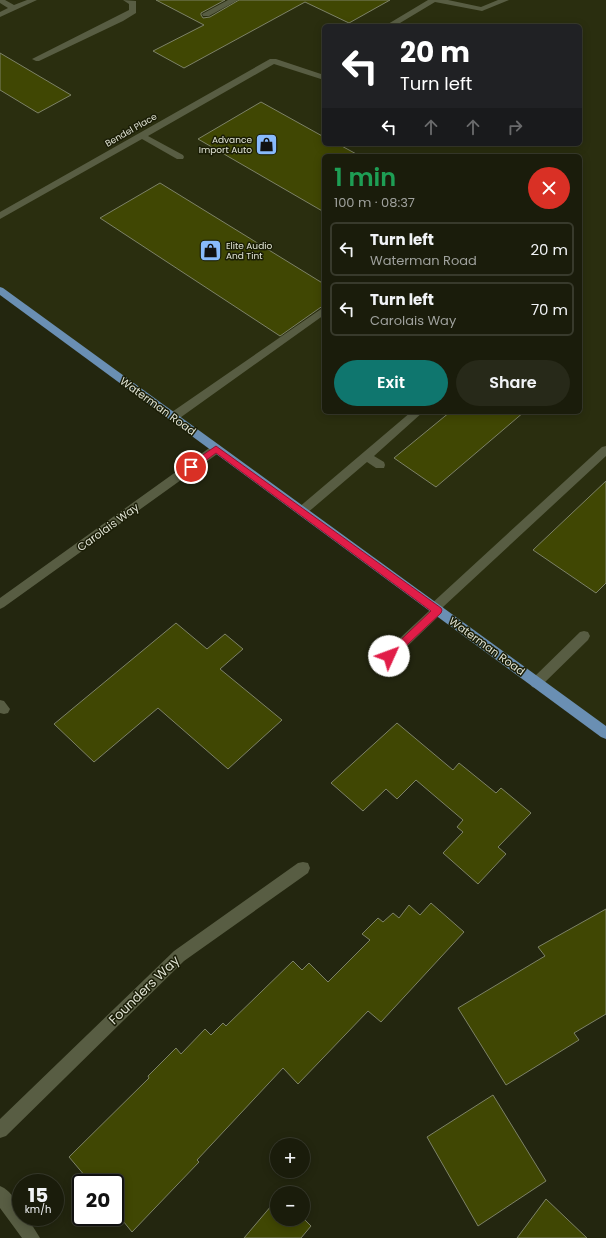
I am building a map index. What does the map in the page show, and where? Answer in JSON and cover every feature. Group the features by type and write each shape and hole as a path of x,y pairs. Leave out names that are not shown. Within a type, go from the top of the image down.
{"main road":[{"name":"Waterman Road","path":"0,290 536,683 606,732"}],"street":[{"path":"0,0 14,8"},
{"path":"0,15 33,0"},
{"path":"36,59 120,19 133,10 133,3 127,0"},
{"path":"206,14 234,0"},
{"path":"392,24 433,0"},
{"path":"436,0 482,9 505,0"},
{"name":"Bendel Place","path":"0,216 273,61 322,77"},
{"path":"142,136 180,157"},
{"path":"173,417 322,311"},
{"path":"302,511 416,414"},
{"name":"Carolais Way","path":"0,604 216,449"},
{"path":"389,656 436,609 606,450"},
{"path":"366,456 380,465"},
{"path":"536,683 584,636"},
{"name":"Founders Way","path":"0,1130 179,956 303,868"},
{"path":"0,1194 32,1238"}],"shaded area":[{"path":"0,0 606,0 606,733 0,290"}],"building":[{"path":"156,0 225,0 201,13 203,18 210,17 239,0 390,0 349,23 305,2 184,68 153,51 204,25"},
{"path":"0,53 71,95 38,113 0,90"},
{"path":"261,102 322,136 322,146 342,146 356,154 322,154 322,211 198,139"},
{"name":"Elite Audio And Tint","path":"160,183 322,283 322,306 280,336 100,218"},
{"path":"448,414 522,414 436,487 394,458"},
{"path":"606,481 606,583 596,593 533,550"},
{"path":"176,623 207,649 225,634 243,649 220,669 282,720 228,769 158,708 94,762 54,724"},
{"path":"397,723 453,770 459,763 496,793 501,788 531,813 498,847 506,854 478,884 443,853 463,832 457,827 463,820 416,780 397,799 386,789 363,811 331,783"},
{"path":"431,903 464,932 381,1022 368,1011 298,1084 283,1068 197,1160 199,1162 132,1232 124,1222 124,1174 83,1174 69,1157 149,1078 148,1076 176,1048 181,1054 205,1029 211,1035 223,1023 226,1026 293,961 302,970 309,963 328,982 370,940 362,934 378,918 383,922 393,913 399,918 409,905 420,915"},
{"path":"606,909 606,1014 574,1033 579,1040 506,1085 458,1008 545,956 538,947"},
{"path":"493,1095 546,1181 478,1226 427,1137"},
{"path":"546,1199 587,1238 517,1238"},
{"path":"270,1207 270,1226 311,1226 301,1238 244,1238"}],"place":[{"name":"Advance Import Auto","path":"267,145"},
{"name":"Elite Audio And Tint","path":"211,251"}],"route":[{"path":"191,467 216,449 438,610 389,656"}]}
